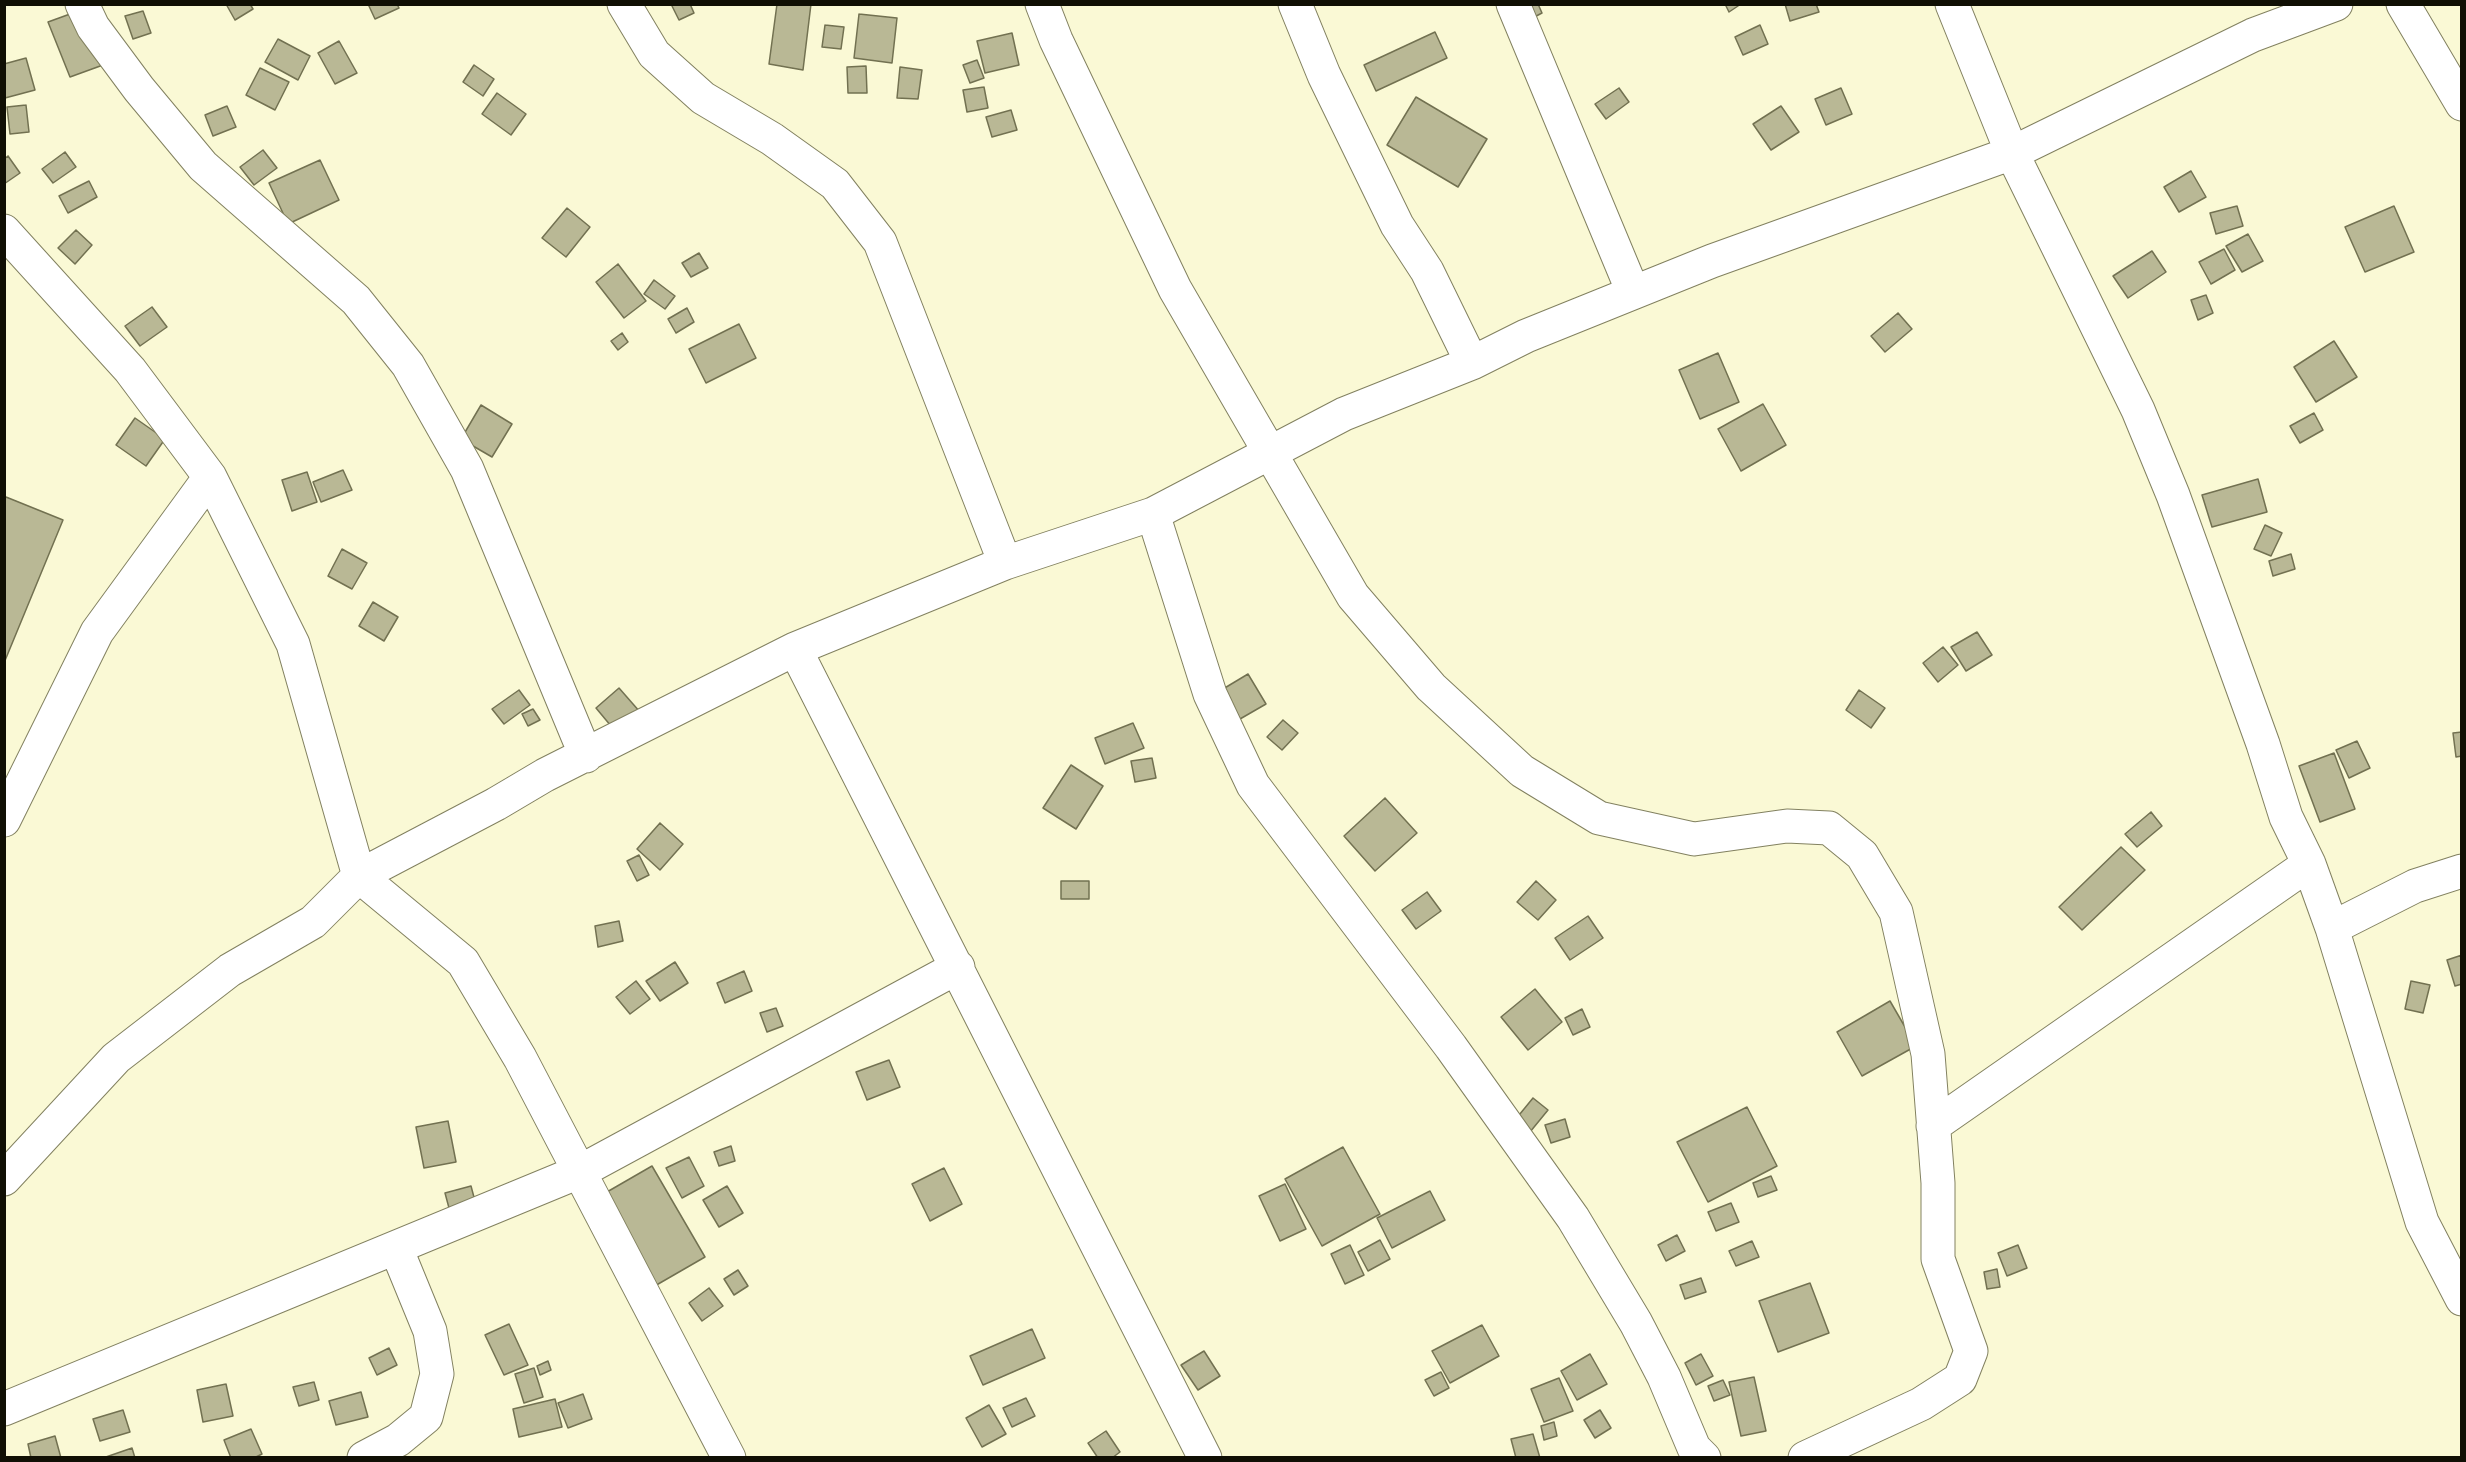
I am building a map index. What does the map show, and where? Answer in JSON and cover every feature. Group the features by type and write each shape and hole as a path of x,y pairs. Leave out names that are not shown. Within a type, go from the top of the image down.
{"street":[{"path":"82,4 93,27 139,89 203,166 356,300 408,365 466,469 586,756"},
{"path":"624,4 654,54 703,98 772,139 835,184 880,242 1005,562"},
{"path":"1042,4 1056,40 1175,290 1353,596 1431,687 1522,771 1599,818 1694,839 1787,826 1829,828 1862,855 1896,912 1928,1054 1938,1183 1938,1258 1971,1351 1960,1378 1922,1404 1805,1458"},
{"path":"1295,4 1324,75 1397,225 1427,271 1472,363"},
{"path":"1513,4 1633,292"},
{"path":"1952,4 2012,153 2138,410 2173,495 2263,744 2286,817 2309,864 2332,928 2421,1222 2462,1299"},
{"path":"4,1179 116,1058 230,970 313,922 359,876 496,804 545,775 795,649 1005,562 1153,514 1344,414 1472,363 1526,336 1633,292 1843,212 1924,187 2012,153 2243,39 2336,4"},
{"path":"2403,4 2462,104"},
{"path":"4,231 130,370 210,477 293,644 359,876 464,962 520,1058 729,1458"},
{"path":"4,820 97,632 210,477"},
{"path":"1153,514 1210,694 1253,785 1451,1047 1573,1218 1636,1323 1664,1377 1694,1448 1704,1458"},
{"path":"795,649 1205,1458"},
{"path":"1933,1126 2309,864"},
{"path":"2332,928 2415,886 2462,871"},
{"path":"4,1409 580,1171 958,968"},
{"path":"364,1458 398,1440 426,1417 437,1374 430,1331 396,1248"}],"building":[{"path":"226,4 250,4 253,9 235,20"},
{"path":"368,4 397,4 399,8 375,19"},
{"path":"671,4 690,4 694,13 679,20"},
{"path":"777,4 811,4 803,70 769,64"},
{"path":"1514,4 1538,4 1542,13 1523,23"},
{"path":"1725,4 1741,4 1729,12"},
{"path":"1785,4 1816,4 1819,12 1790,21"},
{"path":"81,10 103,65 70,77 48,22"},
{"path":"143,11 151,33 133,39 125,16"},
{"path":"859,14 897,18 892,63 854,58"},
{"path":"825,25 844,27 841,49 822,47"},
{"path":"1760,25 1768,44 1743,55 1735,37"},
{"path":"1435,32 1447,58 1376,91 1364,65"},
{"path":"1012,33 1019,65 985,73 977,41"},
{"path":"278,39 310,56 298,80 265,62"},
{"path":"339,41 357,73 335,84 318,53"},
{"path":"26,58 35,90 5,98 4,64"},
{"path":"977,60 984,78 970,83 963,65"},
{"path":"474,65 494,79 483,96 463,82"},
{"path":"866,66 867,93 848,93 847,67"},
{"path":"900,67 922,70 918,99 897,98"},
{"path":"260,68 289,82 275,110 246,95"},
{"path":"984,87 988,108 967,112 963,90"},
{"path":"1619,88 1629,102 1606,119 1595,104"},
{"path":"1841,88 1852,114 1826,125 1815,99"},
{"path":"497,93 526,114 511,135 482,114"},
{"path":"1416,97 1487,139 1458,187 1387,145"},
{"path":"26,105 29,132 10,134 7,107"},
{"path":"227,106 236,127 213,136 205,115"},
{"path":"1781,106 1799,132 1771,150 1753,124"},
{"path":"1011,110 1017,130 992,137 986,117"},
{"path":"263,150 277,168 254,185 240,167"},
{"path":"65,152 76,167 53,183 42,169"},
{"path":"8,156 20,173 4,184 4,159"},
{"path":"320,160 339,200 288,224 269,183"},
{"path":"2191,171 2206,197 2179,212 2164,187"},
{"path":"89,181 97,197 68,213 59,196"},
{"path":"2237,206 2243,226 2216,234 2210,213"},
{"path":"2394,206 2414,252 2365,272 2345,227"},
{"path":"567,208 590,227 566,257 542,238"},
{"path":"76,230 92,245 75,264 58,248"},
{"path":"2248,234 2263,261 2242,272 2226,246"},
{"path":"2224,249 2235,270 2211,284 2199,262"},
{"path":"2152,251 2166,272 2128,298 2113,276"},
{"path":"699,253 708,268 691,277 682,263"},
{"path":"618,264 646,301 624,318 596,282"},
{"path":"654,280 675,296 665,309 644,294"},
{"path":"2206,295 2213,313 2198,320 2191,300"},
{"path":"152,307 167,327 140,346 125,326"},
{"path":"687,308 694,322 676,333 668,319"},
{"path":"1898,313 1912,329 1885,352 1871,336"},
{"path":"739,324 756,358 706,383 689,349"},
{"path":"622,333 628,342 618,350 611,341"},
{"path":"2334,341 2357,377 2316,402 2294,367"},
{"path":"1718,353 1739,402 1700,419 1679,370"},
{"path":"1763,404 1786,445 1741,471 1718,429"},
{"path":"481,405 512,424 492,457 461,439"},
{"path":"2314,413 2323,430 2300,443 2290,426"},
{"path":"135,418 165,439 146,466 116,445"},
{"path":"343,470 352,490 321,502 313,482"},
{"path":"307,472 317,502 292,511 282,480"},
{"path":"2258,479 2267,512 2212,527 2202,495"},
{"path":"6,497 63,520 4,663 4,501"},
{"path":"2265,525 2282,533 2271,556 2254,549"},
{"path":"342,549 367,563 352,589 328,576"},
{"path":"2291,554 2295,569 2273,576 2269,561"},
{"path":"373,602 398,617 384,641 359,626"},
{"path":"1977,632 1992,655 1966,671 1951,647"},
{"path":"1943,647 1958,665 1938,682 1923,663"},
{"path":"1248,674 1266,704 1240,719 1223,689"},
{"path":"619,688 640,712 616,732 596,708"},
{"path":"519,690 530,705 504,724 492,709"},
{"path":"1859,690 1885,708 1871,728 1846,710"},
{"path":"533,709 540,720 528,726 522,714"},
{"path":"1283,720 1298,733 1282,750 1267,737"},
{"path":"1133,723 1144,748 1105,764 1095,738"},
{"path":"2462,732 2462,756 2456,757 2453,733"},
{"path":"2357,741 2370,768 2349,778 2336,750"},
{"path":"2334,753 2355,809 2320,822 2299,766"},
{"path":"1152,758 1156,778 1135,782 1131,761"},
{"path":"1071,765 1103,786 1076,829 1043,808"},
{"path":"1385,798 1417,833 1375,871 1344,836"},
{"path":"2151,812 2162,826 2137,847 2125,834"},
{"path":"660,823 683,844 660,870 637,849"},
{"path":"2121,847 2145,870 2082,930 2059,907"},
{"path":"639,855 649,875 637,881 627,861"},
{"path":"1061,881 1089,881 1089,899 1061,899"},
{"path":"1536,881 1556,900 1538,920 1517,902"},
{"path":"1427,892 1441,911 1416,929 1402,910"},
{"path":"1588,916 1603,938 1570,960 1555,938"},
{"path":"619,921 623,941 598,947 595,926"},
{"path":"2462,955 2462,984 2455,986 2447,960"},
{"path":"675,962 688,983 660,1001 646,981"},
{"path":"744,971 752,991 725,1003 717,983"},
{"path":"636,981 650,999 630,1014 616,997"},
{"path":"2411,981 2430,985 2423,1013 2405,1009"},
{"path":"1535,989 1562,1022 1528,1050 1501,1017"},
{"path":"1890,1001 1916,1046 1862,1076 1837,1032"},
{"path":"776,1008 783,1026 767,1032 760,1013"},
{"path":"1582,1009 1590,1027 1573,1035 1565,1018"},
{"path":"889,1060 900,1087 867,1100 856,1072"},
{"path":"1533,1098 1548,1110 1530,1132 1515,1120"},
{"path":"1747,1107 1777,1166 1708,1202 1677,1142"},
{"path":"1565,1119 1570,1137 1551,1143 1545,1125"},
{"path":"448,1121 456,1162 424,1168 416,1127"},
{"path":"731,1146 735,1161 719,1166 714,1152"},
{"path":"1343,1147 1380,1214 1322,1246 1285,1179"},
{"path":"689,1157 704,1186 682,1198 666,1168"},
{"path":"652,1166 705,1257 653,1287 600,1196"},
{"path":"944,1168 962,1204 930,1221 912,1184"},
{"path":"1771,1176 1777,1190 1758,1197 1753,1183"},
{"path":"1285,1184 1306,1229 1280,1241 1259,1196"},
{"path":"471,1186 475,1201 449,1208 445,1193"},
{"path":"727,1186 743,1213 719,1227 703,1200"},
{"path":"1430,1191 1445,1220 1392,1248 1377,1218"},
{"path":"1731,1203 1739,1222 1716,1231 1708,1212"},
{"path":"1677,1235 1685,1251 1666,1261 1658,1245"},
{"path":"1380,1240 1390,1259 1368,1271 1358,1252"},
{"path":"1752,1241 1759,1257 1736,1266 1729,1251"},
{"path":"1350,1245 1364,1275 1345,1284 1331,1254"},
{"path":"2018,1245 2027,1268 2007,1276 1998,1253"},
{"path":"1997,1269 2000,1287 1987,1289 1984,1272"},
{"path":"738,1270 748,1286 734,1295 724,1279"},
{"path":"1701,1278 1706,1292 1685,1299 1680,1285"},
{"path":"1810,1283 1829,1333 1778,1352 1759,1301"},
{"path":"709,1288 723,1306 702,1321 689,1303"},
{"path":"509,1324 528,1365 504,1375 485,1335"},
{"path":"1482,1325 1499,1356 1450,1383 1432,1351"},
{"path":"1032,1329 1045,1358 983,1385 970,1356"},
{"path":"389,1348 397,1365 377,1375 369,1358"},
{"path":"1204,1351 1220,1376 1198,1390 1181,1365"},
{"path":"1590,1354 1607,1384 1577,1400 1561,1371"},
{"path":"1701,1354 1713,1376 1696,1385 1685,1363"},
{"path":"548,1361 551,1370 540,1375 537,1366"},
{"path":"534,1368 543,1397 524,1403 515,1374"},
{"path":"1441,1372 1449,1388 1434,1396 1425,1380"},
{"path":"1754,1377 1766,1431 1741,1436 1729,1382"},
{"path":"1559,1378 1573,1411 1544,1422 1531,1389"},
{"path":"1723,1380 1730,1395 1714,1401 1708,1386"},
{"path":"314,1382 319,1400 299,1406 293,1387"},
{"path":"226,1384 233,1416 203,1422 197,1390"},
{"path":"361,1392 368,1417 336,1425 329,1401"},
{"path":"583,1394 592,1419 568,1428 558,1403"},
{"path":"1026,1398 1035,1416 1012,1427 1003,1408"},
{"path":"555,1399 562,1427 519,1437 513,1409"},
{"path":"989,1405 1006,1434 982,1447 966,1418"},
{"path":"123,1410 130,1432 100,1441 93,1419"},
{"path":"1600,1410 1611,1428 1595,1438 1584,1420"},
{"path":"1554,1422 1557,1436 1544,1440 1541,1426"},
{"path":"251,1429 262,1454 254,1458 231,1458 224,1440"},
{"path":"1106,1431 1120,1452 1112,1458 1098,1458 1088,1443"},
{"path":"1533,1434 1540,1458 1516,1458 1511,1439"},
{"path":"55,1436 61,1458 31,1458 28,1444"},
{"path":"132,1448 135,1458 103,1458"}]}
